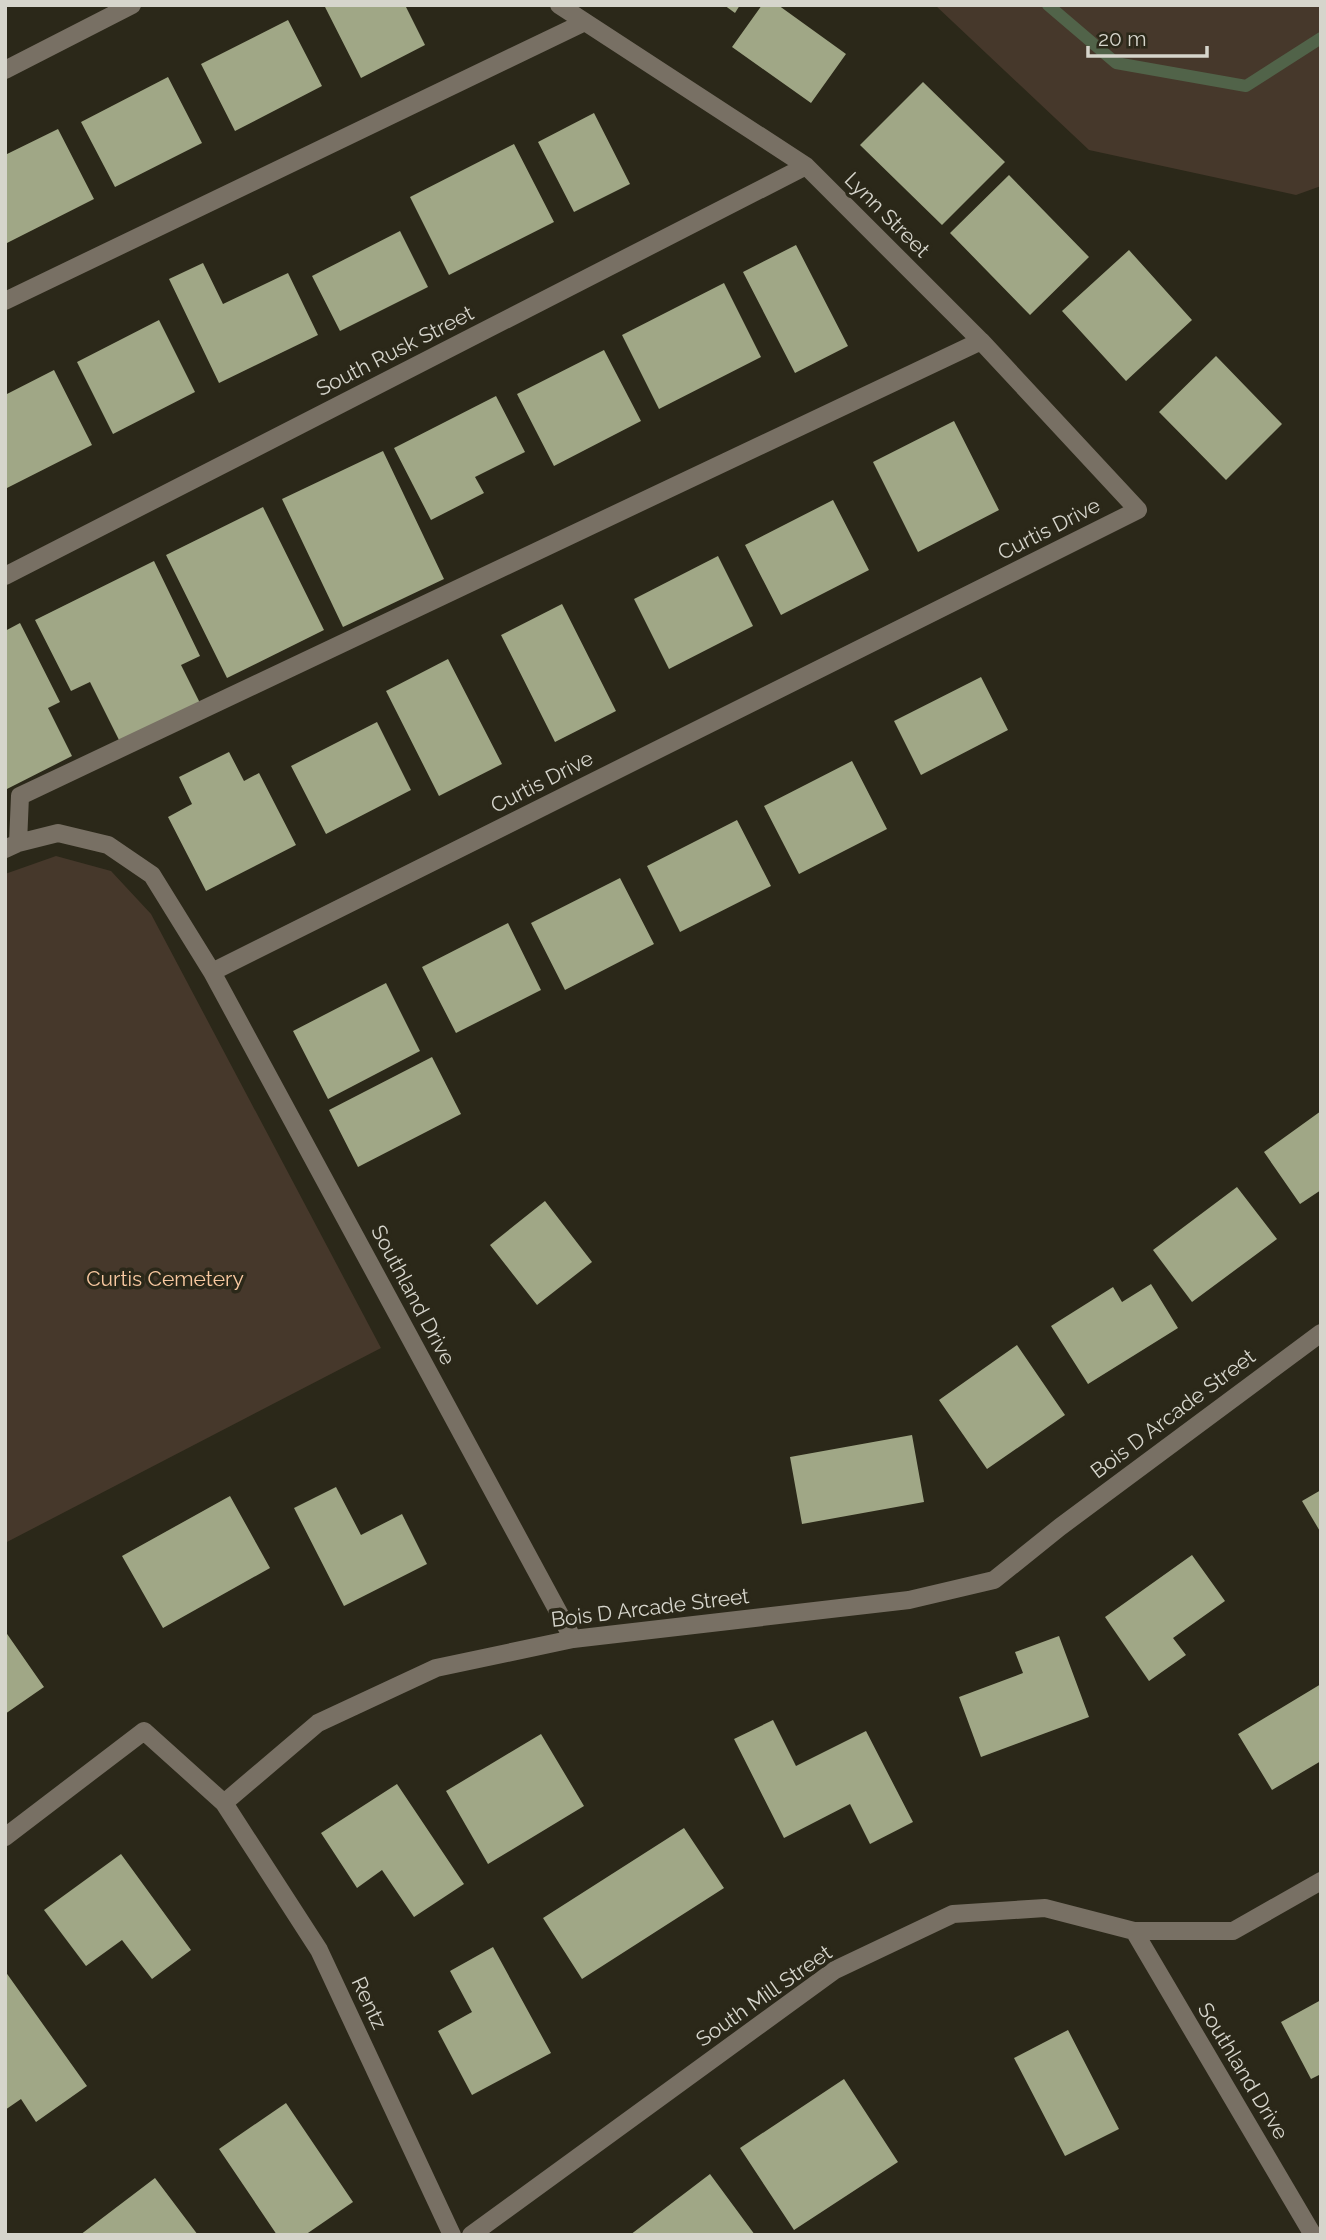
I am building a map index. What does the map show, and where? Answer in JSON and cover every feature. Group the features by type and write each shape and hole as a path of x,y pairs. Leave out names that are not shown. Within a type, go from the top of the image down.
{"street":[{"path":"5,69 132,5"},
{"name":"Lynn Street","path":"559,5 806,166 981,341 1138,510"},
{"path":"5,301 585,22"},
{"name":"South Rusk Street","path":"5,576 806,166"},
{"path":"212,972 152,874 107,845 58,833 11,846 20,796 981,341"},
{"name":"Curtis Drive","path":"212,972 1138,510"},
{"name":"Southland Drive","path":"212,972 573,1639"},
{"name":"Bois D Arcade Street","path":"224,1803 318,1723 436,1668 573,1639 909,1600 994,1580 1060,1527 1321,1333"},
{"path":"5,1837 144,1731 224,1803"},
{"name":"Rentz","path":"224,1803 319,1950 452,2235"},
{"name":"South Mill Street","path":"471,2235 835,1970 953,1914 1045,1908 1134,1931 1233,1931 1321,1881"},
{"name":"Southland Drive","path":"1134,1931 1313,2235"}],"green space":[{"path":"935,5 1321,5 1321,186 1296,195 1089,150"},
{"name":"Curtis Cemetery","path":"56,856 111,871 151,914 381,1348 5,1543 5,874"}],"building":[{"path":"324,5 405,5 425,45 361,78"},
{"path":"724,5 740,5 735,13"},
{"path":"762,5 778,5 846,54 811,103 732,47"},
{"path":"288,20 322,86 235,131 201,64"},
{"path":"168,77 202,143 115,187 81,122"},
{"path":"923,82 1005,162 942,225 860,145"},
{"path":"594,113 630,184 574,212 538,142"},
{"path":"58,129 94,199 5,244 5,155"},
{"path":"514,144 554,222 449,275 410,197"},
{"path":"1009,175 1089,257 1030,315 950,233"},
{"path":"400,231 428,287 340,331 312,276"},
{"path":"796,245 848,346 795,373 743,272"},
{"path":"1129,250 1192,320 1126,381 1062,311"},
{"path":"203,263 223,304 288,273 318,335 219,383 169,279"},
{"path":"724,283 761,357 659,409 622,335"},
{"path":"159,320 195,392 113,434 77,362"},
{"path":"604,350 641,421 554,466 517,394"},
{"path":"1216,356 1282,424 1226,480 1159,412"},
{"path":"54,370 92,445 5,489 5,395"},
{"path":"496,396 525,452 475,477 484,493 431,520 394,448"},
{"path":"954,421 999,510 918,552 873,462"},
{"path":"383,451 444,579 343,627 282,499"},
{"path":"833,500 869,570 781,615 745,545"},
{"path":"263,507 324,630 227,678 166,555"},
{"path":"718,556 753,626 669,669 634,599"},
{"path":"154,561 200,656 181,665 200,703 120,742 90,682 71,691 35,620"},
{"path":"562,604 616,711 555,742 501,635"},
{"path":"20,623 60,702 48,708 72,756 5,790 5,631"},
{"path":"448,659 502,764 439,796 386,691"},
{"path":"981,677 1008,730 921,775 894,721"},
{"path":"377,722 411,790 326,834 291,766"},
{"path":"229,752 244,781 259,773 296,845 206,891 168,817 192,804 179,777"},
{"path":"852,761 887,829 799,874 764,806"},
{"path":"737,820 771,886 680,932 647,866"},
{"path":"620,878 654,944 565,990 531,923"},
{"path":"508,923 541,990 456,1033 422,967"},
{"path":"386,983 420,1051 328,1099 293,1031"},
{"path":"432,1057 461,1114 358,1167 329,1110"},
{"path":"1321,1111 1321,1190 1300,1204 1264,1152"},
{"path":"1237,1187 1277,1239 1192,1302 1153,1250"},
{"path":"545,1201 592,1262 537,1305 490,1245"},
{"path":"1151,1284 1178,1328 1088,1384 1051,1326 1113,1287 1122,1302"},
{"path":"1017,1345 1065,1415 987,1469 939,1400"},
{"path":"912,1435 924,1502 802,1524 790,1457"},
{"path":"336,1487 361,1535 402,1514 427,1564 344,1606 294,1508"},
{"path":"1321,1490 1321,1533 1302,1501"},
{"path":"230,1496 270,1568 163,1628 122,1556"},
{"path":"1192,1555 1225,1601 1173,1638 1186,1655 1149,1681 1105,1617"},
{"path":"5,1631 44,1687 5,1714"},
{"path":"1059,1636 1089,1717 981,1757 959,1697 1023,1673 1015,1652"},
{"path":"1321,1684 1321,1761 1272,1790 1238,1734"},
{"path":"773,1720 796,1766 866,1731 913,1822 870,1844 850,1804 784,1838 734,1739"},
{"path":"541,1734 584,1806 488,1864 446,1791"},
{"path":"397,1784 464,1884 414,1917 382,1870 357,1888 321,1833"},
{"path":"684,1828 724,1888 582,1979 543,1918"},
{"path":"121,1854 191,1950 152,1979 122,1940 86,1966 44,1910"},
{"path":"493,1947 551,2053 472,2095 438,2031 472,2012 450,1971"},
{"path":"5,1971 87,2086 36,2122 21,2099 5,2110"},
{"path":"1321,2000 1321,2074 1311,2079 1281,2022"},
{"path":"1068,2030 1119,2129 1065,2156 1014,2058"},
{"path":"844,2079 898,2162 794,2230 740,2148"},
{"path":"286,2103 353,2202 305,2235 277,2235 219,2149"},
{"path":"710,2174 755,2235 630,2235"},
{"path":"155,2178 198,2235 80,2235"}],"waterway":[{"path":"1048,5 1116,63 1246,86 1321,38"}]}
